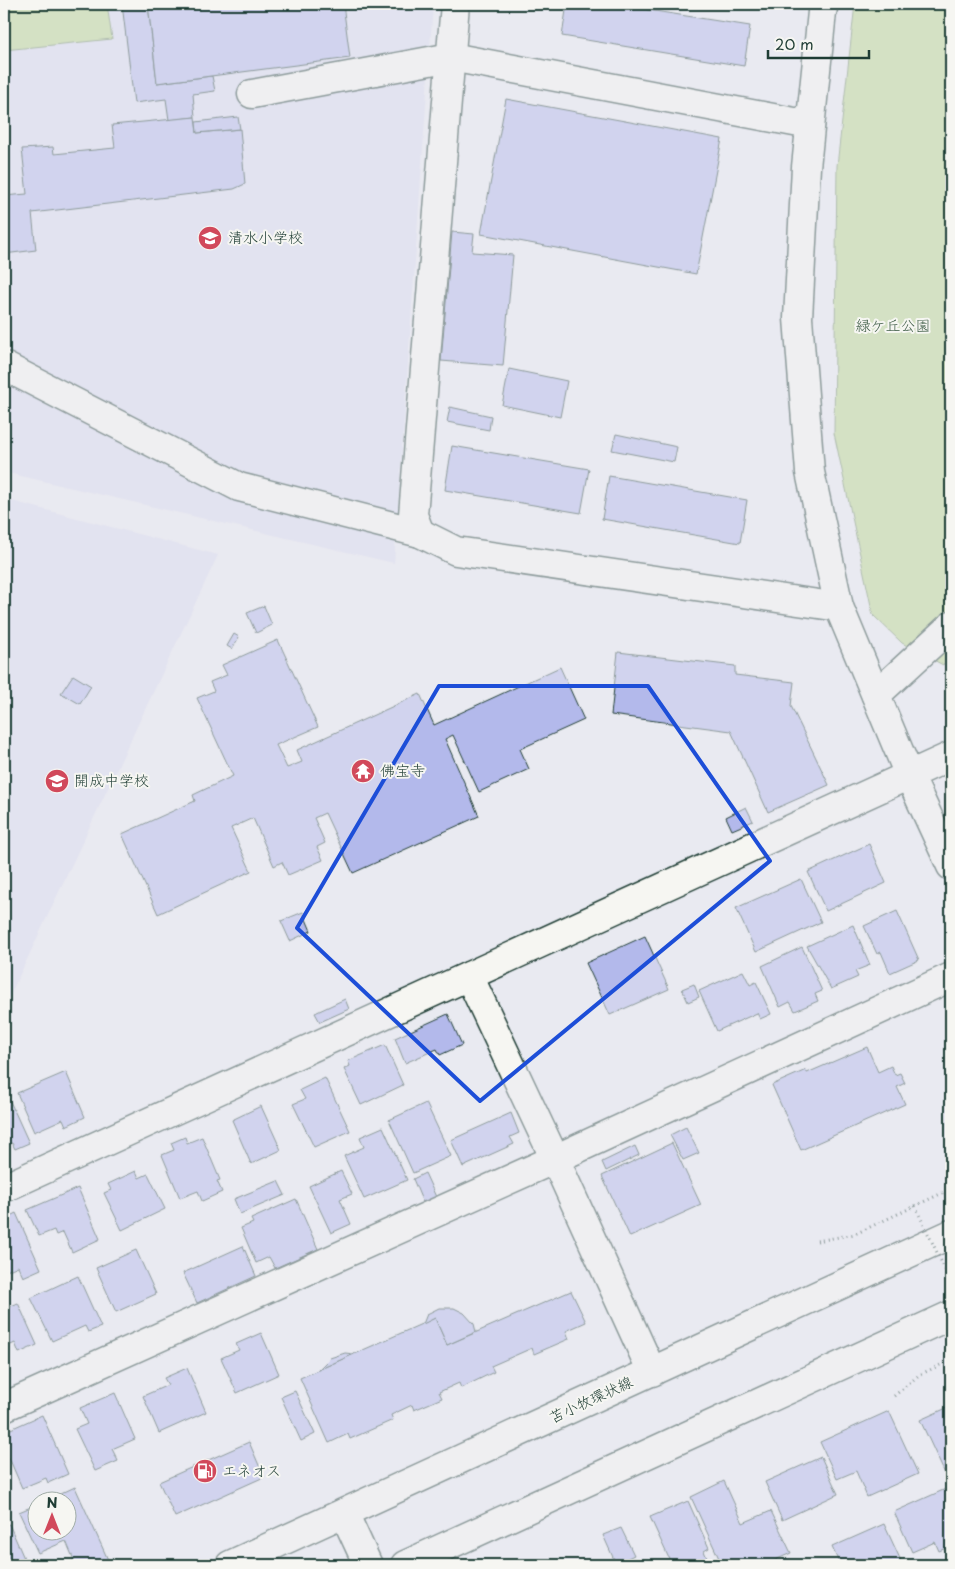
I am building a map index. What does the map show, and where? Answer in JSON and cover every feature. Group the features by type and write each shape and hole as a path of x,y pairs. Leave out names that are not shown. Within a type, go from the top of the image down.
{"street":[{"path":"420,533 413,515 455,4"},
{"path":"824,4 806,167 798,318 810,472 839,606 909,775 951,866"},
{"path":"252,94 451,57 810,125"},
{"path":"4,366 240,487 420,533 456,551 839,606"},
{"path":"876,695 951,626"},
{"path":"4,1188 951,756"},
{"path":"469,976 652,1372"},
{"path":"4,1407 555,1159 951,976"},
{"name":"苫小牧環状線","path":"230,1565 951,1234"},
{"path":"405,1565 951,1315"},
{"path":"344,1513 368,1565"}],"path":[{"path":"817,1241 855,1234 951,1189"},
{"path":"915,1206 951,1282"},
{"path":"894,1396 919,1375 951,1360"}],"highlighted area":[{"path":"439,686 648,686 770,861 480,1101 297,928"}],"shaded area":[{"name":"清水小学校","path":"4,4 433,4 394,563 4,472"},
{"name":"開成中学校","path":"4,499 218,555 4,1008"}],"green space":[{"path":"4,4 107,4 112,39 4,50"},
{"name":"緑ケ丘公園","path":"855,4 951,4 951,657 943,665 902,643 873,615 834,433 837,166"}],"building":[{"path":"122,4 148,4 157,83 212,76 215,91 193,94 195,117 169,120 166,99 134,103"},
{"path":"148,4 343,4 350,58 157,83"},
{"path":"567,4 610,4 750,26 744,66 562,36"},
{"path":"506,99 722,139 696,274 481,234"},
{"path":"195,117 197,133 240,129 245,184 234,189 32,213 36,250 4,254 4,196 27,194 22,149 53,147 54,154 115,148 112,125"},
{"path":"238,117 240,129 197,133 196,122"},
{"path":"452,232 474,234 472,252 513,255 503,366 441,361"},
{"path":"509,369 567,381 560,417 502,405"},
{"path":"450,407 491,416 489,430 447,422"},
{"path":"616,434 677,447 674,462 612,450"},
{"path":"452,446 589,469 581,513 445,490"},
{"path":"609,476 747,500 740,543 602,519"},
{"path":"264,606 272,625 256,633 247,613"},
{"path":"234,634 239,637 232,649 227,646"},
{"path":"278,640 318,727 276,745 287,768 302,762 297,750 420,694 434,725 560,667 584,720 520,749 529,769 479,792 453,735 445,739 479,816 353,873 325,813 314,818 325,843 317,847 323,860 288,875 282,862 274,866 253,818 231,828 251,871 158,914 122,834 195,801 193,795 233,776 197,698 214,691 210,682 227,675 222,665"},
{"path":"618,652 735,666 735,675 794,682 791,706 829,785 768,812 731,731 611,715"},
{"path":"73,675 91,686 80,704 61,693"},
{"path":"746,807 753,821 732,830 726,817"},
{"path":"869,844 886,883 826,911 808,872"},
{"path":"801,879 821,922 756,952 736,908"},
{"path":"897,911 919,960 890,973 881,952 877,954 864,926"},
{"path":"303,912 311,931 290,941 281,921"},
{"path":"853,925 870,965 855,971 858,977 831,989 807,946"},
{"path":"645,936 669,989 610,1015 586,963"},
{"path":"802,947 822,991 815,994 818,1001 795,1011 790,1002 780,1007 762,966"},
{"path":"743,971 750,985 756,982 771,1014 760,1019 757,1013 717,1031 699,991"},
{"path":"694,984 699,997 688,1002 682,989"},
{"path":"345,999 349,1009 320,1022 315,1013"},
{"path":"448,1014 462,1045 440,1055 437,1049 405,1063 395,1038"},
{"path":"385,1045 403,1085 361,1105 344,1069 350,1066 348,1061"},
{"path":"867,1047 878,1072 891,1066 895,1075 900,1073 905,1083 897,1087 905,1104 801,1150 772,1085 806,1070 807,1073"},
{"path":"66,1072 85,1117 66,1126 63,1119 34,1132 17,1093"},
{"path":"325,1078 350,1131 314,1147 293,1104 305,1099 300,1090"},
{"path":"4,1088 29,1143 15,1149 12,1143 4,1146"},
{"path":"426,1103 451,1156 413,1173 389,1120"},
{"path":"261,1106 281,1150 251,1164 232,1120"},
{"path":"511,1113 519,1133 510,1137 514,1144 463,1167 451,1140"},
{"path":"383,1127 407,1180 364,1199 344,1156 364,1147 360,1137"},
{"path":"686,1127 699,1153 683,1160 670,1135"},
{"path":"185,1137 187,1143 202,1137 220,1180 217,1181 222,1192 202,1201 198,1191 180,1198 162,1155 174,1150 171,1143"},
{"path":"672,1143 701,1205 630,1237 602,1176"},
{"path":"635,1146 639,1155 606,1171 602,1162"},
{"path":"136,1171 139,1178 148,1174 165,1209 122,1230 104,1193 111,1190 108,1184"},
{"path":"341,1171 352,1194 340,1199 351,1224 331,1233 309,1186"},
{"path":"425,1173 436,1197 423,1203 413,1179"},
{"path":"278,1181 285,1195 240,1214 234,1199"},
{"path":"78,1188 100,1239 72,1252 63,1232 56,1235 54,1230 39,1236 27,1210"},
{"path":"296,1199 318,1249 275,1268 269,1257 256,1263 241,1228 253,1223 251,1219"},
{"path":"16,1213 41,1269 23,1277 18,1266 4,1272 4,1219"},
{"path":"243,1246 256,1276 197,1303 183,1273"},
{"path":"136,1250 156,1294 116,1312 96,1268"},
{"path":"78,1276 101,1327 88,1332 85,1326 52,1341 31,1298"},
{"path":"571,1291 586,1322 566,1331 569,1339 534,1354 532,1348 491,1366 494,1372 461,1388 459,1383 439,1392 442,1398 414,1410 412,1405 391,1415 393,1420 350,1439 348,1434 329,1443 300,1378 435,1318 447,1345"},
{"path":"18,1303 37,1345 19,1353 15,1343 4,1348 4,1309"},
{"path":"439,1308 454,1308 464,1313 474,1324 476,1332 447,1345 435,1318 423,1324 427,1314"},
{"path":"261,1333 279,1374 237,1393 221,1358 239,1350 236,1344"},
{"path":"345,1353 354,1354 318,1370 330,1358"},
{"path":"187,1368 206,1412 159,1433 143,1396 168,1385 164,1378"},
{"path":"295,1391 315,1434 301,1441 281,1397"},
{"path":"115,1393 135,1439 112,1449 118,1461 95,1471 75,1429 87,1424 80,1408"},
{"path":"951,1406 951,1476 947,1478 920,1420"},
{"path":"889,1411 918,1474 867,1497 856,1471 837,1479 820,1442"},
{"path":"42,1415 68,1474 48,1483 46,1478 22,1488 4,1446 4,1432"},
{"path":"249,1442 264,1477 175,1517 159,1482"},
{"path":"821,1457 838,1494 782,1520 765,1482"},
{"path":"724,1481 743,1523 771,1511 791,1553 764,1565 722,1565 691,1497"},
{"path":"75,1487 77,1492 64,1492"},
{"path":"950,1487 951,1546 939,1551 935,1542 912,1552 894,1512"},
{"path":"78,1494 109,1562 103,1565 76,1565 66,1542 78,1542"},
{"path":"688,1501 709,1548 704,1551 710,1565 672,1565 650,1517"},
{"path":"28,1508 28,1531 19,1512"},
{"path":"9,1524 27,1565 4,1565 4,1526"},
{"path":"884,1524 902,1563 897,1565 840,1565 832,1547"},
{"path":"621,1528 634,1555 616,1564 603,1535"},
{"path":"33,1542 64,1542 38,1553"}],"place":[{"name":"清水小学校","path":"210,238"},
{"name":"佛宝寺","path":"363,771"},
{"name":"開成中学校","path":"57,781"},
{"name":"エネオス","path":"205,1471"}]}
